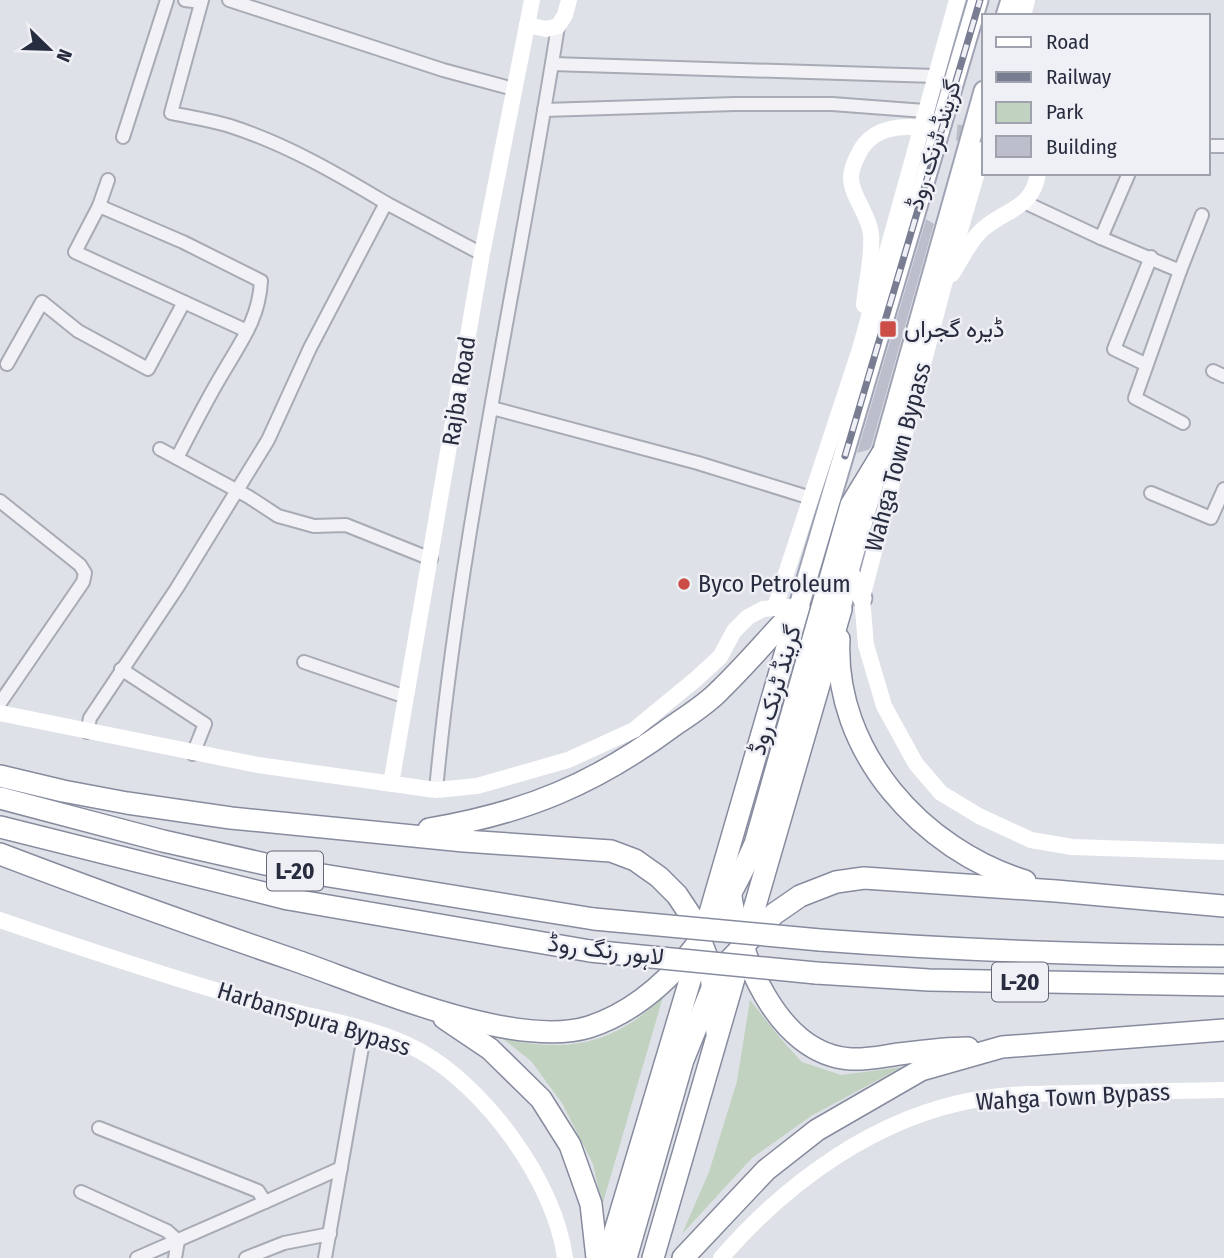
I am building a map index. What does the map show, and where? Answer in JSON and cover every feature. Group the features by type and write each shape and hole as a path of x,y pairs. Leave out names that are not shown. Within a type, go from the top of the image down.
{"highway":[{"path":"0,854 430,1009 527,1032 558,1032 587,1027 617,1016 641,999 702,940 730,895 755,844 851,505 882,454"},
{"path":"403,834 466,823 508,812 563,793 606,771 642,749 719,692 799,606"},
{"name":"گرینڈ ٹرنک روڈ","path":"607,1258 799,606"},
{"path":"841,609 838,658 846,703 860,740 883,780 911,814 942,841 984,866 1056,891"},
{"name":"گرینڈ ٹرنک روڈ","path":"653,1258 841,609"},
{"path":"0,775 76,793 231,818 464,841 611,850 635,860 659,877 677,895 691,916 710,965 718,1033"},
{"name":"لاہور رنگ روڈ","path":"0,797 163,841 292,870 594,919 934,949 1224,956"},
{"name":"لاہور رنگ روڈ","path":"0,827 288,899 590,951 816,973 929,980 1224,985"},
{"path":"726,860 730,895 744,946 770,1007 805,1043 832,1056 852,1059 940,1048 1002,1047 1224,1030"},
{"path":"626,1258 683,1060 713,986 726,964 774,914 800,896 836,882 864,877 1224,906"},
{"path":"430,1009 490,1049 541,1099 570,1145 591,1204 597,1258"},
{"path":"683,1258 766,1170 817,1130 921,1070 1002,1047"}],"main road":[{"name":"گرینڈ ٹرنک روڈ","path":"799,606 978,0"},
{"name":"گرینڈ ٹرنک روڈ","path":"841,609 849,571 982,98"},
{"path":"849,571 862,598"}],"street":[{"path":"123,137 167,0"},
{"path":"185,0 202,1 171,113 229,126 288,148 482,254"},
{"path":"229,0 443,71 514,89"},
{"name":"Rajba Road","path":"391,784 482,254 532,0"},
{"path":"775,607 860,349 926,129 925,111 957,0"},
{"path":"527,25 546,29 564,14"},
{"path":"436,790 445,690 552,64 564,14"},
{"path":"552,64 935,76"},
{"path":"544,110 832,104 925,111"},
{"path":"860,349 871,235 867,217 851,178 854,163 866,140 874,134 892,128 926,129"},
{"name":"Wahga Town Bypass","path":"982,143 862,598 866,645 884,706 916,764 941,793 979,816 1031,840 1072,847 1224,852"},
{"path":"943,288 981,230 1024,202 1036,187 1038,175"},
{"path":"1101,238 1128,175"},
{"path":"108,180 99,206 75,252 247,331"},
{"path":"1024,202 1180,271"},
{"path":"87,732 90,718 177,588 268,440 310,348 387,203"},
{"path":"99,206 183,242 261,281 260,302 247,331 177,458"},
{"path":"1184,423 1135,398 1145,364 1202,215"},
{"path":"1145,364 1114,349 1151,257"},
{"path":"7,364 42,302 78,331 148,369 184,303"},
{"path":"492,408 698,463 811,498"},
{"path":"160,449 288,520 314,526 346,525 431,559"},
{"path":"1151,492 1211,518 1224,489"},
{"path":"0,501 80,565 85,573 83,582 0,703"},
{"path":"0,713 193,754 436,790 477,786 568,760 634,730 720,657 734,631 748,617 763,609 799,606"},
{"path":"304,662 406,697"},
{"path":"121,669 205,723 193,754"},
{"name":"Harbanspura Bypass","path":"0,920 87,950 263,1004 399,1040 446,1067 469,1088 503,1127 542,1187 556,1218 565,1258"},
{"path":"326,1258 365,1030"},
{"name":"Wahga Town Bypass","path":"721,1258 760,1216 808,1176 883,1130 923,1115 979,1099 1013,1096 1224,1090"},
{"path":"99,1128 258,1191 265,1202"},
{"path":"137,1258 341,1168"},
{"path":"81,1192 159,1226 178,1241"},
{"path":"246,1258 284,1244 330,1234"},
{"path":"175,1258 178,1241"}],"green space":[{"path":"663,997 602,1206 593,1164 562,1103 531,1061 502,1038 548,1045 589,1041 626,1025"},
{"path":"750,1000 802,1062 841,1075 902,1067 811,1116 752,1158 682,1234 709,1172 737,1081"}],"building":[{"path":"926,219 934,224 871,447 857,453"}],"tunnel":[{"path":"933,130 981,135"}],"railway":[{"path":"845,456 980,0"}],"place":[{"name":"ڈیرہ گجراں","path":"888,329"},
{"name":"Byco Petroleum","path":"684,584"}]}
